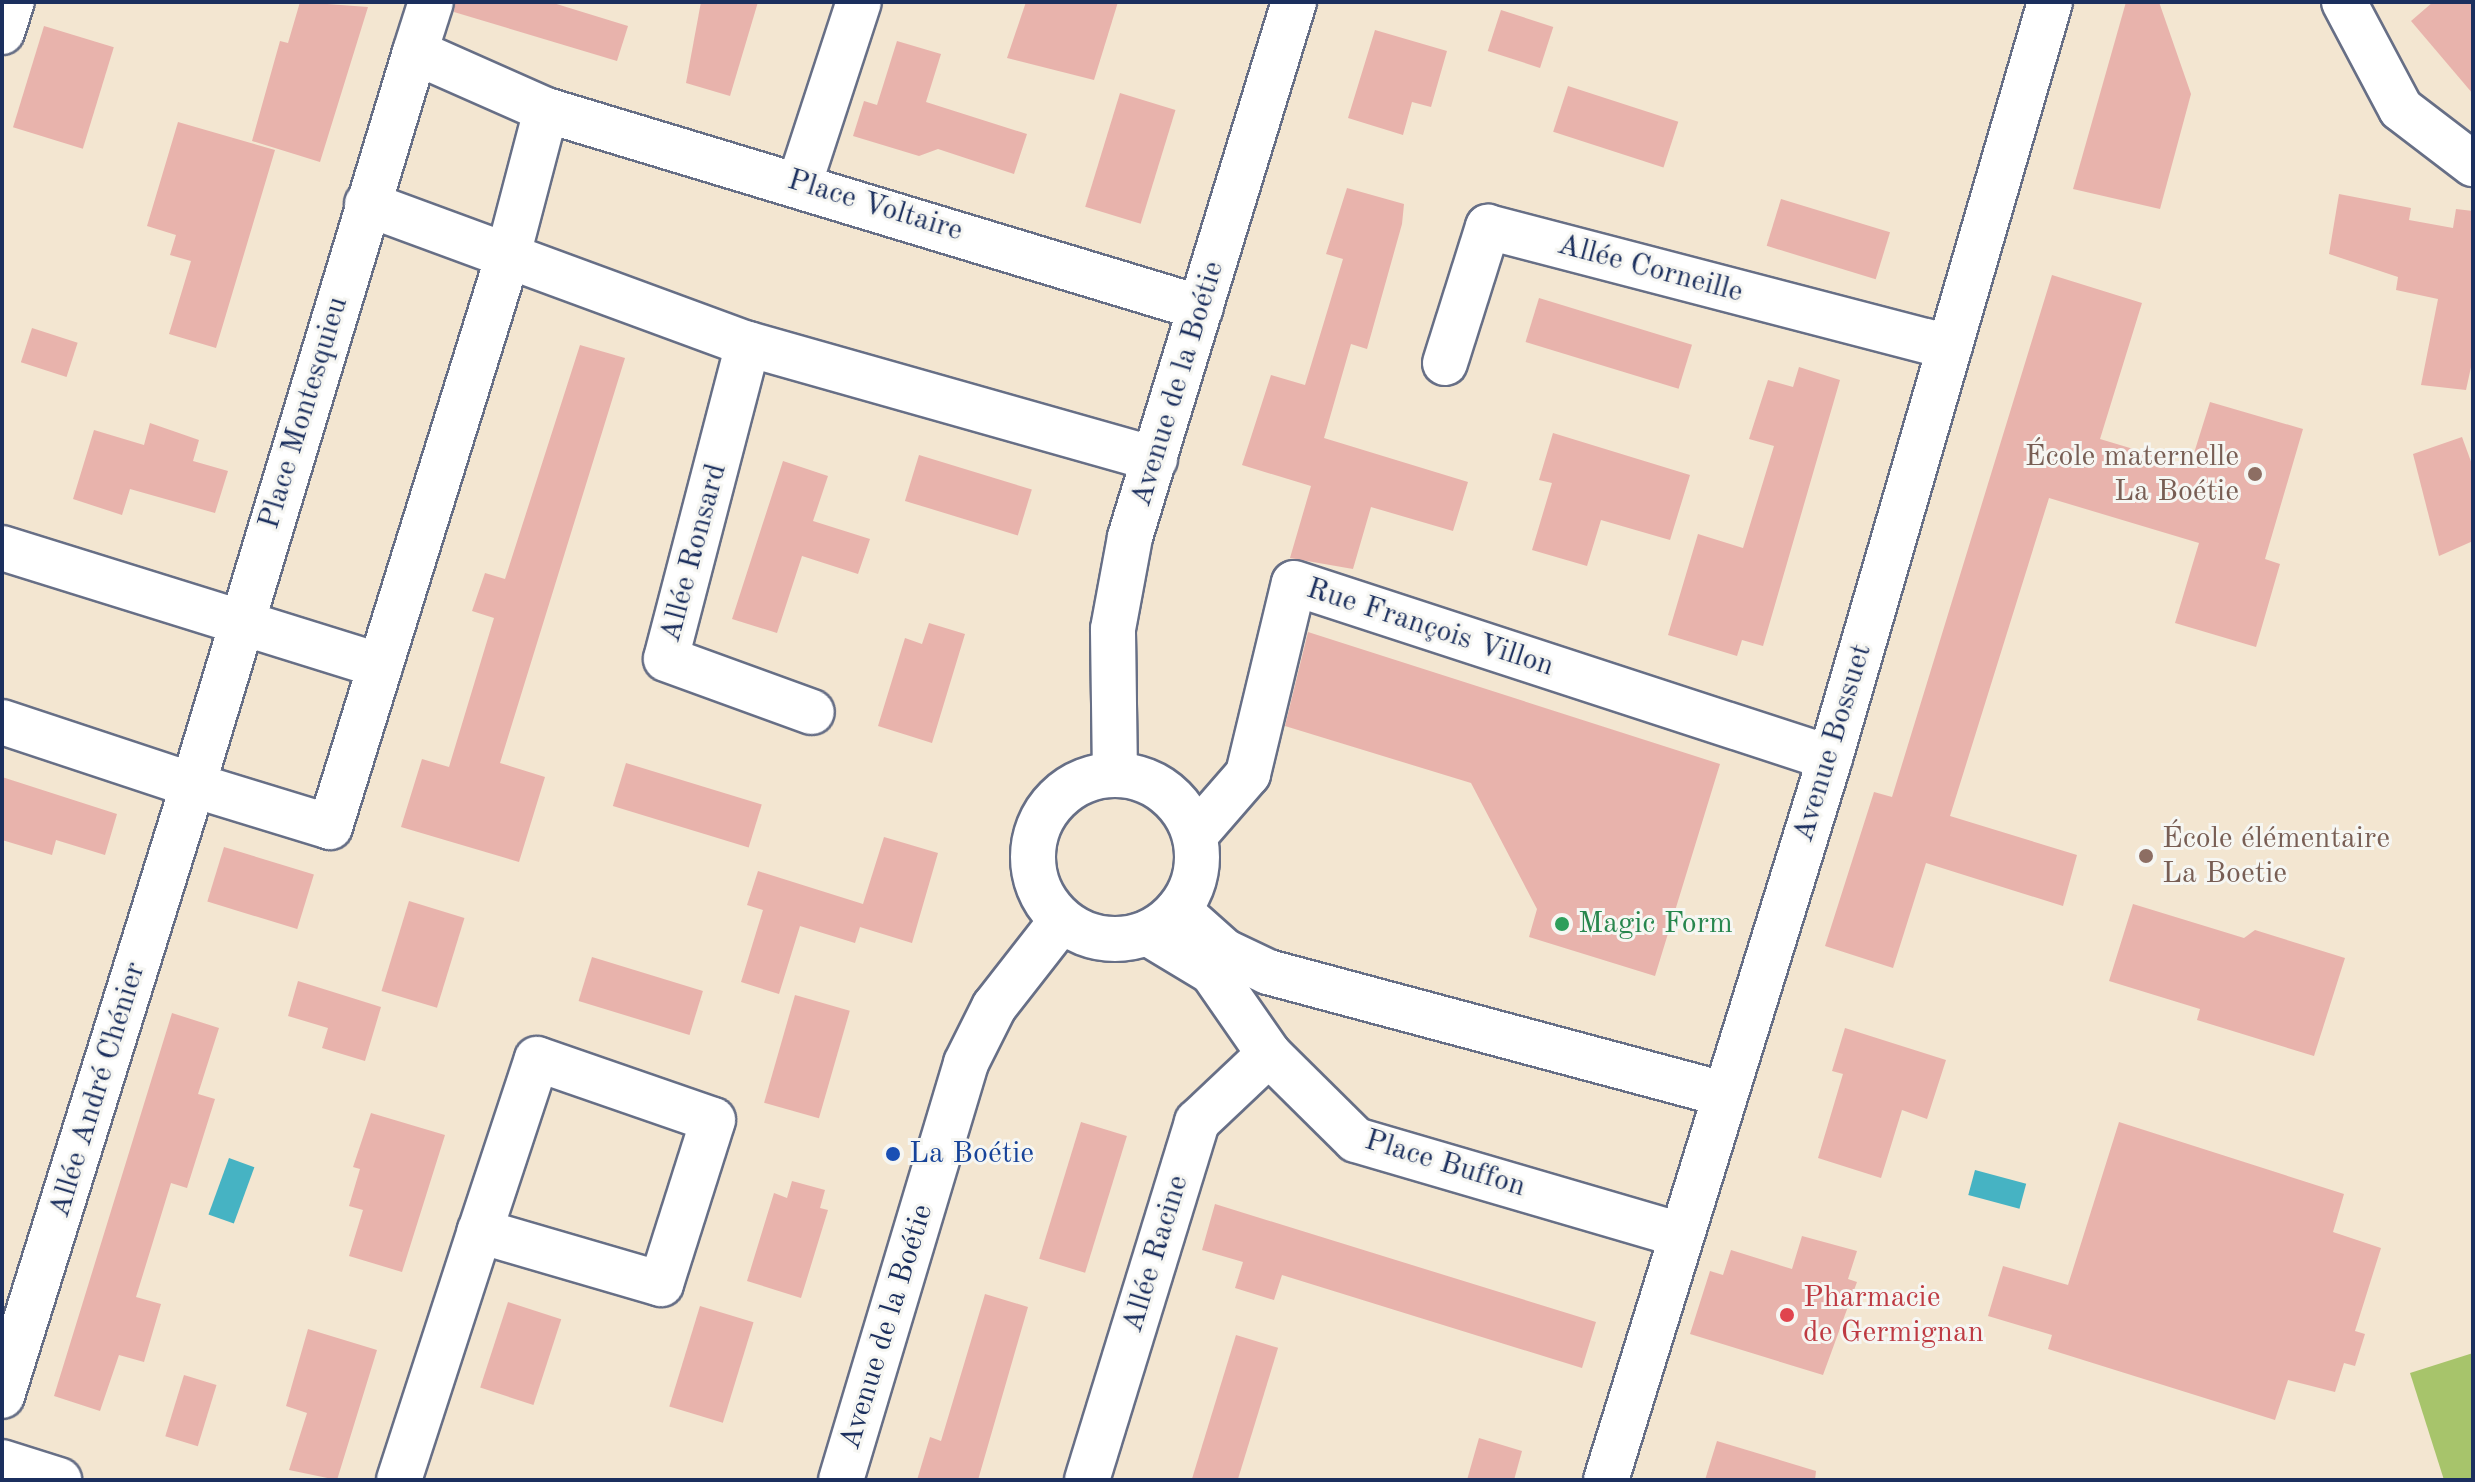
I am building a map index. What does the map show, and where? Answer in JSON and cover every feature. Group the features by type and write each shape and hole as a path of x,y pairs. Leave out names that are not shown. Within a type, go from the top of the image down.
{"street":[{"path":"2,32 12,2"},
{"name":"Place Montesquieu","path":"193,785 367,204 431,2"},
{"path":"800,182 859,2"},
{"name":"Avenue de la Boétie","path":"1115,775 1113,629 1155,459 1294,2"},
{"name":"Avenue Bossuet","path":"1606,1480 1723,1094 1830,758 2050,2"},
{"path":"2344,2 2401,109 2473,164"},
{"path":"2,722 330,827 507,259 546,110 415,52"},
{"name":"Place Voltaire","path":"546,110 800,182 1201,308"},
{"path":"367,204 507,259 748,344 1155,459"},
{"name":"Allée Corneille","path":"1445,363 1488,227 1950,347"},
{"name":"Allée Ronsard","path":"748,344 666,659 812,712"},
{"path":"2,548 380,666"},
{"name":"Rue François Villon","path":"1195,835 1248,774 1294,583 1830,758"},
{"path":"1162,922 1198,862 1195,835 1166,791 1115,775 1062,794 1044,816 1034,871 1062,920 1102,939 1162,922 1268,972 1723,1094"},
{"name":"Allée André Chénier","path":"2,1396 193,785"},
{"name":"Avenue de la Boétie","path":"841,1480 966,1063 994,1007 1062,920"},
{"name":"Place Buffon","path":"1162,922 1212,972 1269,1054 1356,1140 1680,1235"},
{"name":"Allée Racine","path":"1087,1480 1197,1122 1269,1054"},
{"path":"399,1480 480,1231 537,1059 713,1120 661,1284 480,1231"},
{"path":"2,1462 59,1480"}],"green space":[{"path":"2473,1353 2473,1480 2444,1480 2410,1373"}],"water":[{"path":"229,1158 254,1167 234,1224 208,1214"},
{"path":"1975,1170 2026,1184 2019,1209 1968,1195"}],"building":[{"path":"300,2 368,7 320,162 252,141 280,41 288,43"},
{"path":"455,2 550,2 628,26 617,61 454,12"},
{"path":"701,2 758,2 730,96 686,83"},
{"path":"1026,2 1118,2 1094,80 1007,58"},
{"path":"2126,2 2159,2 2191,94 2160,209 2073,189"},
{"path":"2433,2 2473,2 2473,94 2411,21"},
{"path":"1501,10 1553,27 1540,68 1488,51"},
{"path":"44,26 114,47 83,149 13,127"},
{"path":"1375,30 1447,51 1431,107 1412,102 1403,135 1348,118"},
{"path":"897,41 941,54 926,102 1027,134 1014,174 938,149 919,156 853,136 864,101 877,105"},
{"path":"1568,86 1678,122 1663,167 1553,132"},
{"path":"1120,93 1175,110 1141,224 1085,207"},
{"path":"178,122 275,150 216,348 169,334 191,261 170,255 176,235 147,226"},
{"path":"1347,188 1404,204 1402,224 1367,349 1351,344 1324,438 1468,482 1453,531 1371,507 1353,569 1290,558 1311,486 1242,465 1271,375 1305,385 1343,259 1326,254"},
{"path":"2339,194 2411,208 2409,220 2453,228 2456,209 2473,211 2473,358 2466,390 2421,385 2438,299 2396,290 2398,277 2329,254"},
{"path":"1781,199 1890,232 1876,279 1767,246"},
{"path":"2052,275 2142,303 2100,439 2190,466 2210,402 2303,429 2265,559 2280,564 2256,647 2175,623 2199,543 2049,498 1950,816 2077,855 2063,906 1926,863 1893,968 1825,946 1874,792 1892,797"},
{"path":"1539,298 1692,345 1679,389 1526,342"},
{"path":"32,328 78,343 67,377 21,362"},
{"path":"580,345 625,358 500,763 545,777 519,862 401,827 422,759 449,767 494,618 472,611 485,573 505,579"},
{"path":"1799,367 1840,380 1763,646 1742,640 1737,656 1668,635 1698,534 1743,548 1774,446 1749,439 1768,380 1793,387"},
{"path":"150,423 199,440 193,461 228,471 215,513 130,489 122,515 73,499 94,430 144,445"},
{"path":"1553,433 1690,475 1670,540 1601,520 1587,566 1532,550 1552,483 1539,480"},
{"path":"2462,437 2473,467 2473,541 2439,556 2413,454"},
{"path":"919,455 1032,489 1018,535 905,501"},
{"path":"783,461 828,476 813,521 870,539 858,574 802,556 777,633 732,619"},
{"path":"929,623 965,634 932,743 878,726 905,638 922,644"},
{"path":"1308,632 1720,764 1655,976 1529,937 1537,909 1471,783 1285,726"},
{"path":"626,763 762,805 749,848 613,806"},
{"path":"2,777 117,814 105,855 56,840 52,855 2,840"},
{"path":"884,837 938,853 912,943 860,927 855,943 800,926 779,994 741,982 763,910 747,905 758,871 863,904"},
{"path":"224,847 314,874 297,929 207,902"},
{"path":"409,901 464,918 437,1008 382,991"},
{"path":"2133,904 2244,938 2255,930 2345,958 2314,1056 2197,1020 2200,1009 2109,981"},
{"path":"592,957 703,991 689,1035 579,1001"},
{"path":"298,981 381,1007 365,1061 322,1048 328,1028 288,1016"},
{"path":"795,995 850,1011 819,1118 764,1103"},
{"path":"172,1013 219,1028 198,1094 215,1099 187,1188 171,1183 136,1297 161,1304 144,1362 119,1355 100,1411 54,1396"},
{"path":"1845,1028 1946,1060 1927,1119 1902,1110 1881,1178 1818,1158 1843,1074 1832,1071"},
{"path":"371,1113 445,1135 402,1272 349,1256 363,1210 349,1206 360,1169 353,1167"},
{"path":"1081,1122 1127,1136 1085,1273 1039,1259"},
{"path":"2119,1122 2344,1194 2333,1232 2381,1248 2355,1331 2365,1334 2355,1366 2344,1363 2335,1392 2288,1380 2275,1420 2048,1349 2052,1335 1988,1316 2003,1266 2068,1285"},
{"path":"792,1181 825,1190 820,1208 828,1210 801,1298 747,1281 774,1193 787,1198"},
{"path":"1215,1204 1596,1322 1582,1368 1282,1275 1274,1300 1235,1288 1243,1262 1202,1250"},
{"path":"1802,1236 1857,1251 1848,1279 1857,1282 1823,1375 1690,1334 1710,1271 1723,1275 1731,1250 1792,1269"},
{"path":"985,1294 1028,1307 978,1480 917,1480 930,1437 941,1441"},
{"path":"508,1302 561,1319 533,1405 480,1388"},
{"path":"700,1306 754,1322 723,1423 669,1406"},
{"path":"308,1329 377,1350 337,1480 289,1470 307,1413 286,1406"},
{"path":"1236,1335 1278,1348 1238,1480 1192,1480"},
{"path":"184,1375 217,1385 198,1446 165,1436"},
{"path":"1479,1438 1522,1451 1514,1480 1467,1480"},
{"path":"1717,1441 1816,1471 1815,1480 1705,1480"}],"place":[{"name":"École maternelle La Boétie","path":"2255,474"},
{"name":"École élémentaire La Boetie","path":"2146,856"},
{"name":"Magic Form","path":"1562,924"},
{"name":"La Boétie","path":"893,1154"},
{"name":"Pharmacie de Germignan","path":"1787,1315"}]}
